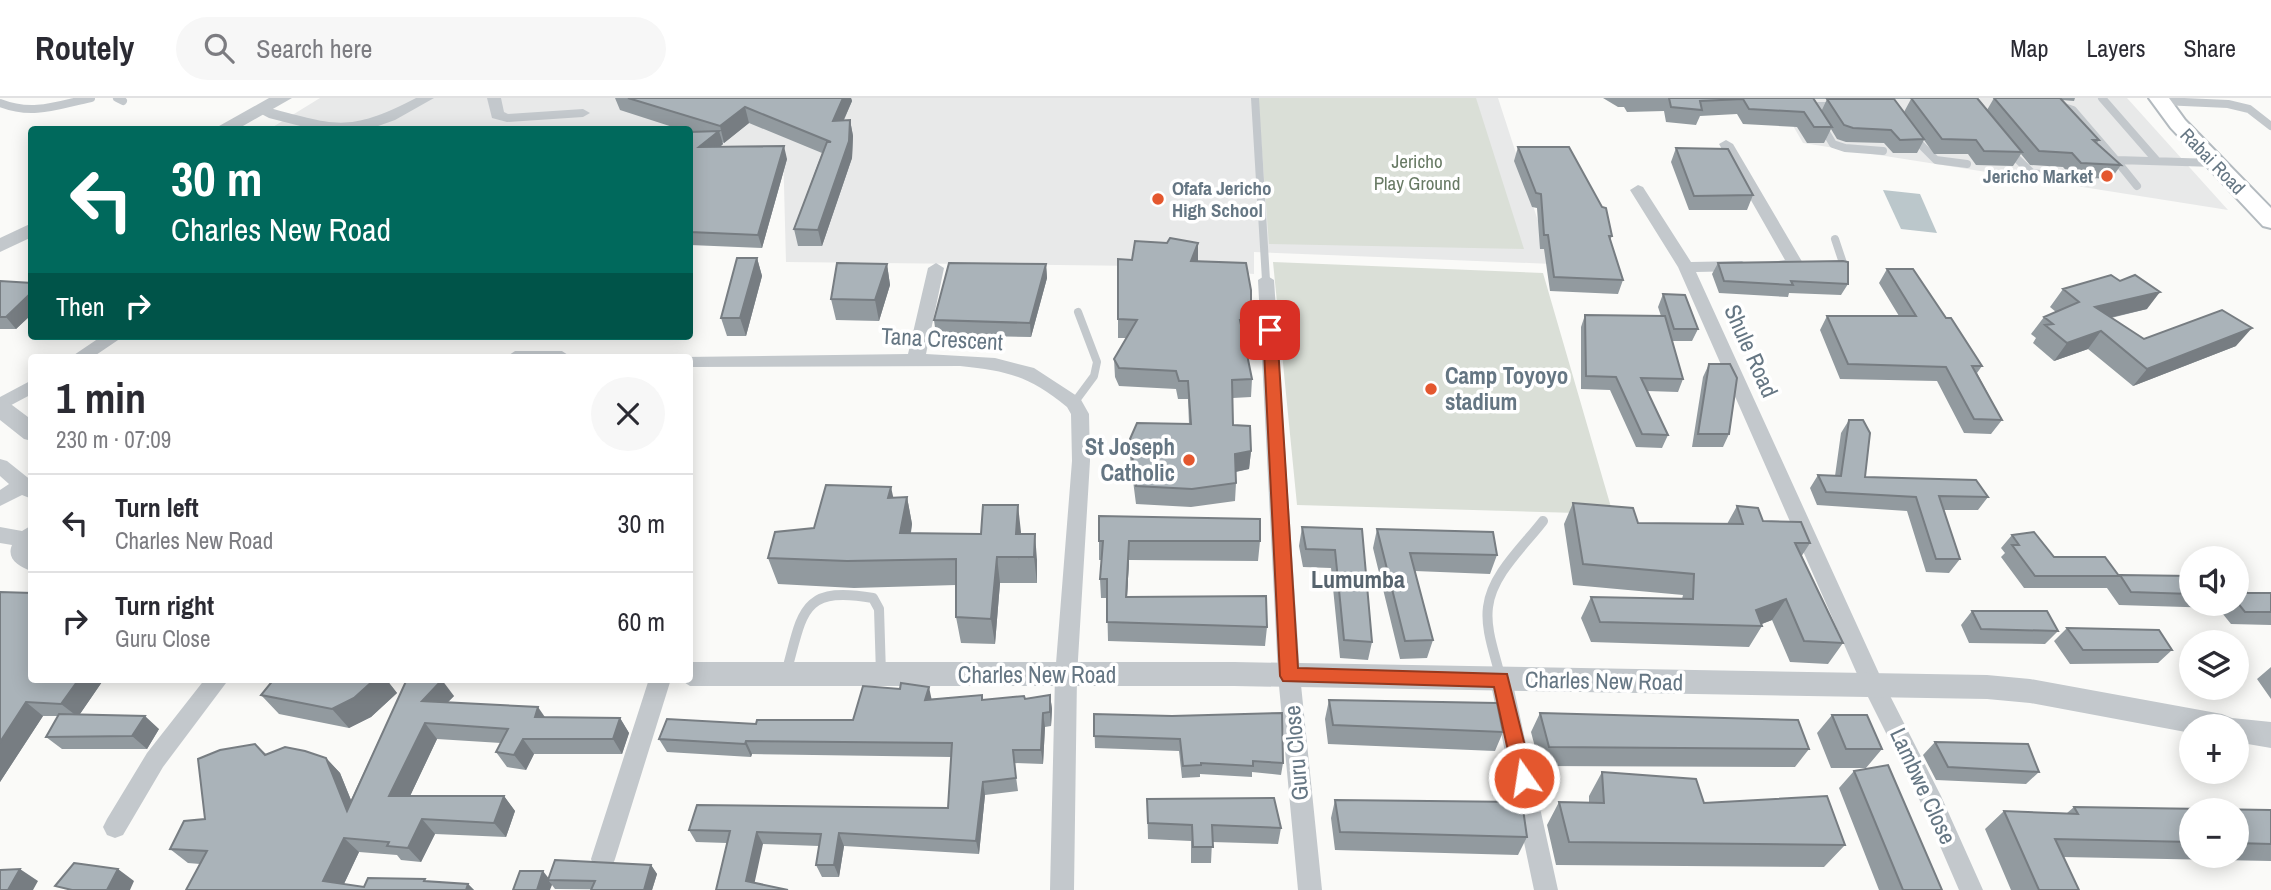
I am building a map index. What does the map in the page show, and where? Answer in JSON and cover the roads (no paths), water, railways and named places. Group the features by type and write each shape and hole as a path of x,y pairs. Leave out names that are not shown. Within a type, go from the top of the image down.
{"main road":[{"name":"Rabai Road","path":"2160,100 2178,124 2271,221"}],"street":[{"path":"229,126 283,98"},
{"path":"361,126 376,123 427,98"},
{"path":"494,98 497,115 507,118 583,113"},
{"path":"261,110 310,124 341,126"},
{"name":"Shule Road","path":"1726,144 1801,266 1686,267 1872,683"},
{"path":"1639,190 1686,267"},
{"path":"0,246 28,231"},
{"path":"916,359 936,268"},
{"name":"Guru Close","path":"1266,280 1289,676 1310,890"},
{"path":"85,354 108,340"},
{"name":"Tana Crescent","path":"693,361 960,360 1011,367 1044,380 1074,403"},
{"path":"28,389 0,407 28,430"},
{"path":"1062,890 1066,676 1082,461 1080,414 1074,403"},
{"path":"0,466 27,488 0,499"},
{"path":"0,536 28,536"},
{"path":"28,538 20,555 28,560"},
{"name":"Charles New Road","path":"693,674 1289,676 1872,683 2030,691 2179,718"},
{"path":"1501,680 1546,890"},
{"path":"115,827 155,760 215,683"},
{"path":"603,859 659,683"},
{"name":"Lambwe Close","path":"1872,683 1928,793 1971,890"},
{"path":"2249,731 2271,735"}],"lane":[{"path":"0,103 23,113 91,98"},
{"path":"1255,98 1266,280"},
{"path":"1804,98 1833,144 1845,148 1883,151"},
{"path":"2102,98 2157,161"},
{"path":"2160,100 2228,104 2249,109 2271,126"},
{"path":"2049,105 2062,105 2073,110 2137,187"},
{"path":"1810,106 1850,106"},
{"path":"1907,127 1930,159 1940,163 1967,164"},
{"path":"2003,143 2026,171 2039,176 2063,177"},
{"path":"2116,160 2216,163"},
{"path":"1829,268 1841,268 1844,265 1835,239"},
{"path":"1074,403 1094,376 1097,362 1078,312"},
{"path":"1501,680 1490,630 1488,607 1491,594 1497,581 1544,521"},
{"path":"785,676 807,604 821,594 833,592 873,598 879,609 881,675"}],"place":[{"name":"Jericho Market","path":"2107,176"},
{"name":"Ofafa Jericho High School","path":"1158,199"},
{"name":"Camp Toyoyo stadium","path":"1431,389"},
{"name":"St Joseph Catholic","path":"1189,460"}],"district":[{"name":"Lumumba","path":"1358,580"}],"park label":[{"name":"Jericho Play Ground","path":"1417,172"}]}
